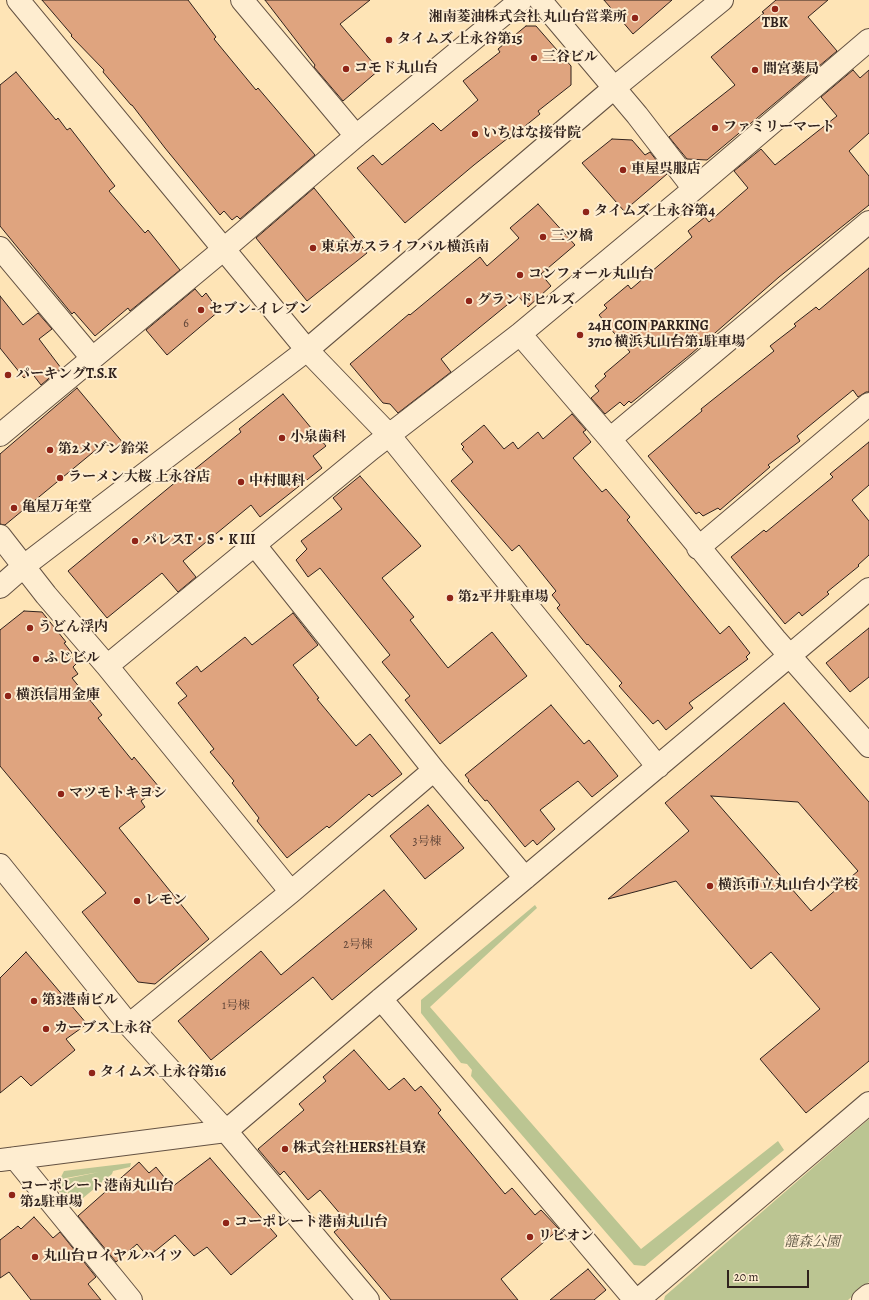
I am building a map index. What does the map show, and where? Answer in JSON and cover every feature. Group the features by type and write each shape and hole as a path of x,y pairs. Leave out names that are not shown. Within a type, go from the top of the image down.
{"street":[{"path":"18,0 307,350 389,435 658,767"},
{"path":"242,0 356,136"},
{"path":"0,434 224,249 356,136 521,0"},
{"path":"540,0 614,88 694,189"},
{"path":"0,587 24,566 307,350 614,88 722,0"},
{"path":"107,666 254,544 389,435 520,334 869,41"},
{"path":"610,439 869,222"},
{"path":"0,248 92,358"},
{"path":"520,334 610,439 698,548 789,656 869,746"},
{"path":"698,548 869,404"},
{"path":"0,536 46,595 107,666 291,892"},
{"path":"254,544 434,770 525,878"},
{"path":"7,1159 226,1131 869,589"},
{"path":"129,1025 291,892 434,770"},
{"path":"0,865 129,1025 226,1131 368,1300"},
{"path":"381,999 635,1300"},
{"path":"638,1300 869,1103"},
{"path":"7,1159 131,1300"},
{"path":"863,1300 869,1295"}],"green space":[{"path":"535,905 537,908 430,1007 641,1249 778,1141 784,1150 645,1266 634,1265 471,1076 472,1070 467,1064 461,1063 421,1013 421,1000"},
{"name":"籠森公園","path":"869,1119 869,1282 848,1300 664,1300 665,1296"},
{"path":"131,1163 130,1167 113,1171 112,1174 77,1203 64,1188 66,1179 99,1172 66,1178 63,1188 77,1205 72,1208 56,1187 64,1171"}],"building":[{"path":"42,0 188,0 216,37 214,39 256,90 258,88 315,155 240,219 237,216 232,220 224,211 220,215 132,105 103,72 104,70 71,36 72,35"},
{"path":"265,0 370,0 340,24 379,70 343,101 314,67 315,65"},
{"name":"湘南菱油株式会社 丸山台営業所","path":"604,0 672,0 633,34"},
{"path":"776,0 828,0 808,17 837,51 707,160 687,159 669,137 735,85 711,57 764,13 762,12"},
{"path":"526,26 536,26 571,66 571,85 538,111 540,114 474,165 405,223 357,168 373,155 382,165 433,123 441,131 478,100 463,81 500,52 498,49"},
{"path":"853,70 860,78 869,70 869,133 849,151 869,176 869,205 779,277 691,354 631,403 629,401 624,406 620,402 605,414 591,398 599,391 595,386 606,376 604,374 630,352 599,315 607,308 604,305 628,285 631,289 692,237 688,231 705,217 709,222 748,188 734,171 761,149 775,165 837,116 821,97"},
{"path":"16,72 56,120 58,118 67,130 70,128 115,186 109,191 145,233 148,230 180,270 130,311 128,308 95,336 74,312 72,314 0,226 0,85"},
{"name":"車屋呉服店","path":"612,139 632,140 645,155 650,152 667,174 624,211 582,163"},
{"name":"東京ガスライフバル横浜南","path":"314,188 367,253 307,301 256,238"},
{"path":"538,204 575,245 541,274 551,286 528,307 518,296 441,359 451,372 398,413 390,404 383,403 350,364 480,257 487,266 519,238 510,228"},
{"path":"869,268 869,392 866,392 858,397 853,390 797,436 800,441 768,465 770,467 720,510 718,508 703,516 699,512 696,514 648,456 702,411 701,409 774,351 770,346 796,326 794,324 816,307 819,310"},
{"path":"195,289 202,297 206,293 219,311 167,355 146,330"},
{"path":"0,296 23,325 38,313 52,329 39,339 61,368 41,385 31,372 24,378 0,348"},
{"name":"第2メゾン鈴栄","path":"77,388 129,450 103,444 5,525 0,524 0,454"},
{"path":"283,394 326,446 313,456 322,468 260,517 251,505 183,561 196,577 178,592 162,573 107,618 68,571 189,471 190,473 241,432 239,429"},
{"path":"572,414 586,430 583,432 591,442 573,458 602,492 606,489 630,517 627,520 720,634 729,626 750,653 746,657 748,659 689,703 693,708 666,730 658,720 653,724 619,686 622,683 588,644 587,645 557,608 560,605 552,595 556,591 519,545 512,551 451,481 473,462 462,449 464,447 461,444 484,425 504,449 513,442 518,449 538,432 543,439"},
{"path":"869,442 869,485 852,500 869,521 869,555 858,565 859,566 827,592 829,594 802,616 799,612 785,624 731,557 764,530 766,532 833,477 830,474"},
{"path":"360,476 421,546 382,578 414,617 410,620 448,668 492,632 527,676 440,744 405,700 410,696 382,662 390,655 320,568 308,577 296,560 307,549 301,541 342,509 333,498"},
{"path":"24,611 42,612 66,642 64,643 72,653 69,655 77,663 73,667 78,674 72,678 102,715 98,718 132,760 134,757 159,787 141,801 145,807 119,828 209,939 155,984 138,982 82,912 106,893 0,766 0,630"},
{"path":"293,613 318,645 293,665 319,698 317,699 356,746 370,734 402,774 372,797 369,794 329,828 327,826 287,858 257,821 259,818 232,783 234,781 210,752 214,749 178,703 187,696 176,683 197,666 201,672 245,637 252,645"},
{"path":"869,628 869,677 850,692 826,663"},
{"path":"784,703 869,802 869,1061 806,1113 760,1059 820,1009 771,952 751,969 676,881 608,899 689,831 665,803","holes":["711,796 798,802 858,871 811,911"]},
{"path":"551,705 584,744 589,740 618,776 592,797 578,781 540,810 555,829 537,845 533,840 525,847 487,800 485,801 468,781 469,780 465,775"},
{"path":"428,805 464,848 425,879 390,836"},
{"path":"384,890 417,929 332,1000 313,977 211,1060 178,1021 261,951 281,975"},
{"name":"第3港南ビル","path":"26,952 87,1024 66,1039 75,1050 31,1086 21,1076 0,1093 0,978"},
{"path":"354,1050 389,1090 404,1078 415,1091 421,1086 441,1110 438,1113 505,1194 512,1188 535,1215 541,1210 559,1229 501,1279 518,1300 391,1300 334,1232 347,1222 320,1190 308,1200 284,1171 280,1175 258,1149 304,1110 299,1104 326,1081 323,1077"},
{"name":"コーポレート港南丸山台","path":"210,1158 277,1236 231,1275 207,1247 194,1256 175,1235 148,1257 137,1244 116,1262 78,1216 139,1162 149,1173 156,1167 172,1187"},
{"name":"丸山台ロイヤルハイツ","path":"34,1217 53,1238 60,1232 96,1277 88,1284 101,1300 31,1300 9,1272 0,1278 0,1240 18,1226 21,1229"},
{"path":"588,1269 606,1290 594,1300 550,1300"}],"place":[{"name":"TBK","path":"775,9"},
{"name":"湘南菱油株式会社 丸山台営業所","path":"635,18"},
{"name":"タイムズ 上永谷第15","path":"389,40"},
{"name":"三谷ビル","path":"534,58"},
{"name":"コモド丸山台","path":"346,69"},
{"name":"間宮薬局","path":"755,70"},
{"name":"ファミリーマート","path":"715,128"},
{"name":"いちはな接骨院","path":"475,134"},
{"name":"車屋呉服店","path":"623,170"},
{"name":"タイムズ 上永谷第4","path":"586,212"},
{"name":"三ツ橋","path":"543,237"},
{"name":"東京ガスライフバル横浜南","path":"313,248"},
{"name":"コンフォール丸山台","path":"520,275"},
{"name":"グランドヒルズ","path":"469,301"},
{"name":"セブン-イレブン","path":"201,310"},
{"name":"24H COIN PARKING 3710 横浜丸山台第1駐車場","path":"580,335"},
{"name":"パーキングT.S.K","path":"8,375"},
{"name":"小泉歯科","path":"282,438"},
{"name":"第2メゾン鈴栄","path":"50,450"},
{"name":"ラーメン大桜 上永谷店","path":"60,478"},
{"name":"中村眼科","path":"241,482"},
{"name":"亀屋万年堂","path":"14,508"},
{"name":"パレスT・S・K III","path":"135,541"},
{"name":"第2平井駐車場","path":"450,598"},
{"name":"うどん浮内","path":"30,628"},
{"name":"ふじビル","path":"36,659"},
{"name":"横浜信用金庫","path":"8,696"},
{"name":"マツモトキヨシ","path":"61,794"},
{"name":"横浜市立丸山台小学校","path":"710,886"},
{"name":"レモン","path":"137,901"},
{"name":"第3港南ビル","path":"34,1001"},
{"name":"カーブス上永谷","path":"46,1029"},
{"name":"タイムズ 上永谷第16","path":"92,1073"},
{"name":"株式会社HERS社員寮","path":"285,1149"},
{"name":"コーポレート港南丸山台 第2駐車場","path":"12,1195"},
{"name":"コーポレート港南丸山台","path":"226,1223"},
{"name":"リビオン","path":"530,1237"},
{"name":"丸山台ロイヤルハイツ","path":"35,1257"}]}
